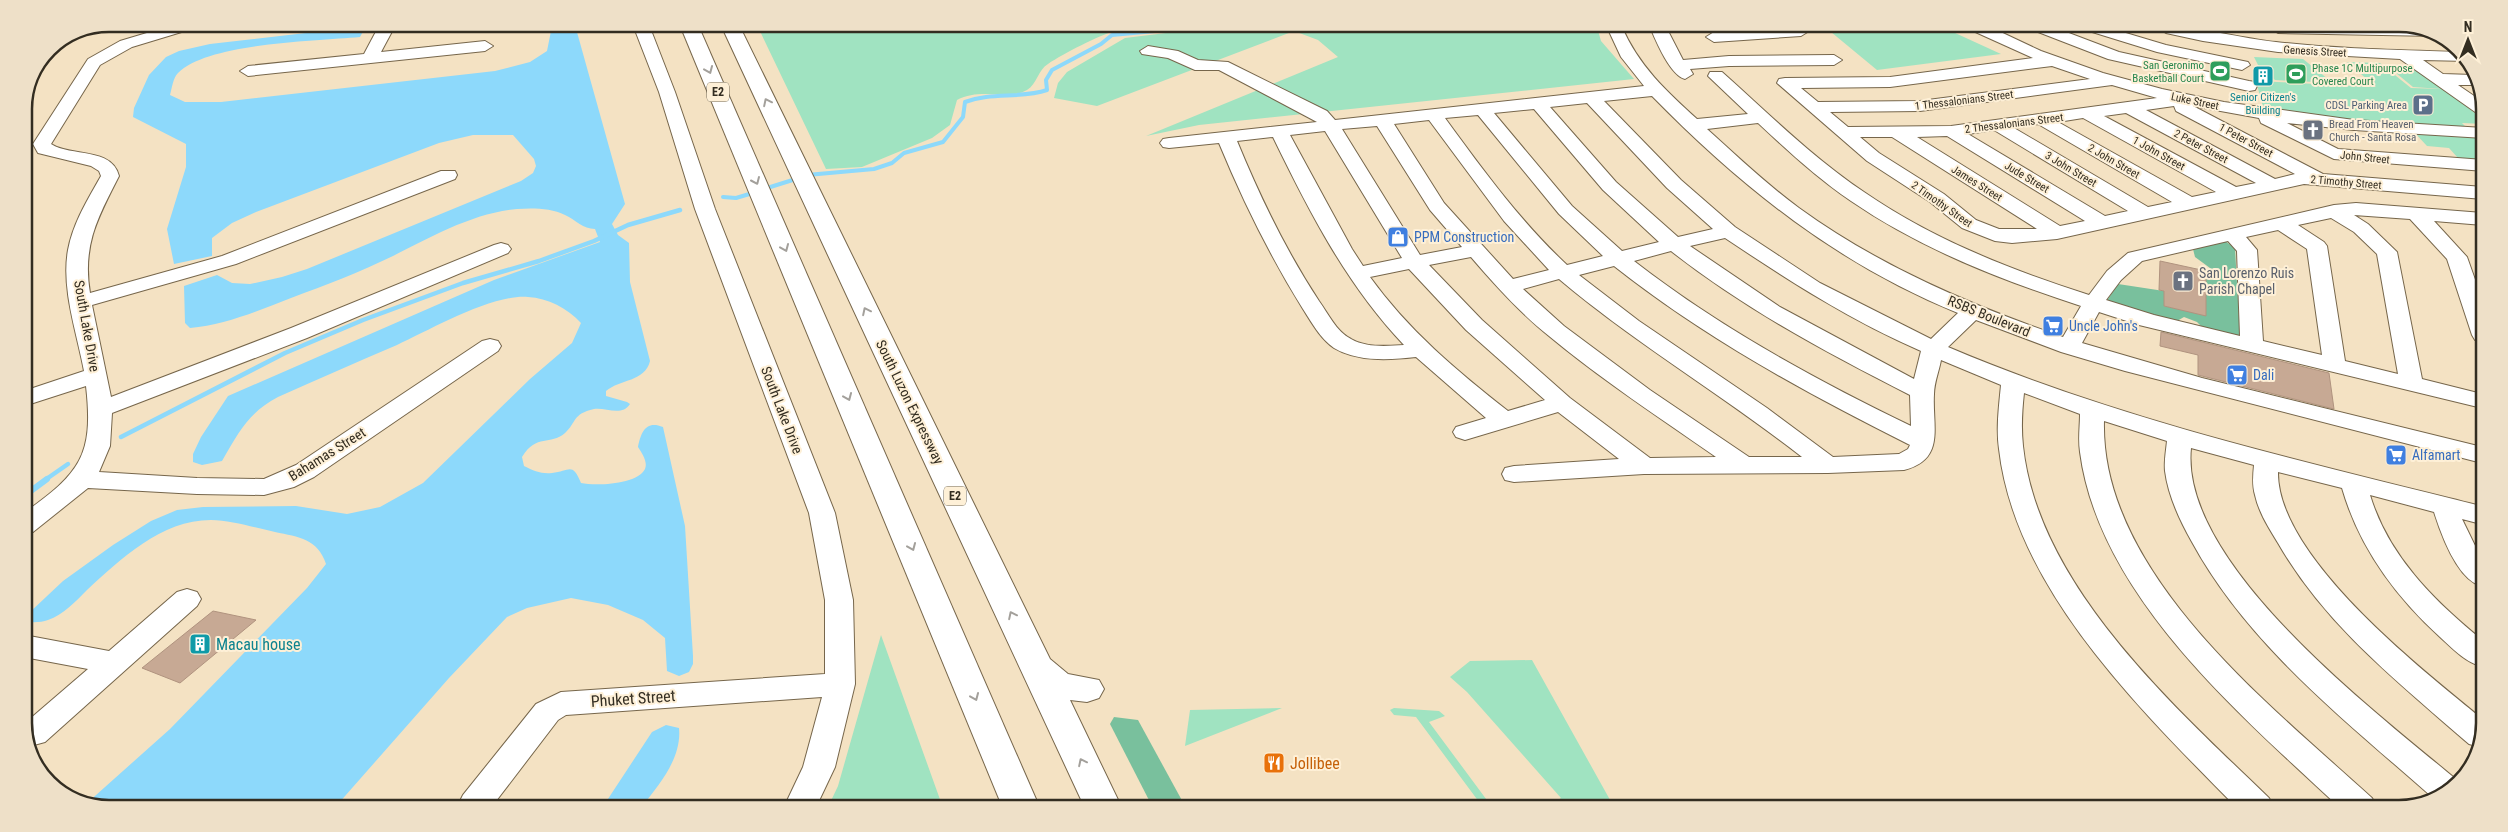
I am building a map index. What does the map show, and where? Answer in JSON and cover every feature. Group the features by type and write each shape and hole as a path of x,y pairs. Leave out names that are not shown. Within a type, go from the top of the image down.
{"highway":[{"name":"E2","path":"692,33 1018,800"},
{"name":"South Luzon Expressway","path":"734,33 1100,800"},
{"path":"1037,668 1060,686 1087,690"}],"street":[{"name":"South Lake Drive","path":"33,519 81,479 97,452 101,428 96,375 77,274 78,249 87,222 110,176 108,168 97,162 44,149 42,144 94,62 126,44 163,33"},
{"path":"370,58 383,33"},
{"name":"South Lake Drive","path":"644,33 705,209 822,513 839,600 840,684 819,767 803,800"},
{"name":"RSBS Boulevard","path":"1617,33 1624,50 1657,90 1754,181 1793,213 1878,265 1973,312 2069,347 2159,374 2476,453"},
{"path":"1661,33 1681,70 1834,60 1804,33"},
{"path":"1712,33 1723,68 1763,117 1851,192 1913,230 2002,272 2147,320 2475,399"},
{"name":"Luke Street","path":"1989,33 2051,62 2178,100 2255,113 2401,129 2475,132"},
{"path":"2052,33 2114,56 2249,86"},
{"path":"2110,33 2163,49 2242,65"},
{"name":"Genesis Street","path":"2189,33 2239,44 2297,50 2443,56"},
{"path":"2374,33 2438,79 2475,102"},
{"path":"2239,44 2242,65 2255,113"},
{"path":"248,71 485,46"},
{"path":"1148,51 1172,54 1195,65 1222,64 1320,115 1331,126 1414,262 1474,325 1562,403 1644,466"},
{"name":"2 Timothy Street","path":"2051,62 1890,82 1785,82 1886,167 1937,198 1979,229 2012,237 2057,233 2304,178 2475,192"},
{"path":"2438,79 2470,80"},
{"name":"1 Thessalonians Street","path":"1813,107 1920,106 2113,81"},
{"path":"1169,143 1657,90"},
{"path":"1592,98 1667,178 1728,230 1796,278 1891,330 2013,383 2092,410 2266,460 2476,514"},
{"name":"2 Thessalonians Street","path":"1843,132 1951,131 2178,100"},
{"name":"1 Peter Street","path":"2178,100 2320,180"},
{"path":"1539,104 1609,185 1634,210 1674,244 1744,296 1792,325 1922,392"},
{"name":"2 Peter Street","path":"2130,108 2273,185"},
{"path":"1483,110 1579,223 1618,258 1667,296 1736,343 1845,404 1923,442"},
{"name":"John Street","path":"2255,113 2334,154 2475,165"},
{"name":"1 John Street","path":"2086,114 2232,193"},
{"path":"1434,115 1495,199 1525,234 1563,272 1613,314 1683,364 1750,406 1828,465"},
{"path":"1693,125 1763,117"},
{"name":"2 John Street","path":"2041,119 2188,203"},
{"path":"1383,121 1437,206 1508,286 1556,331 1642,395 1745,466"},
{"name":"3 John Street","path":"1997,125 2144,213"},
{"name":"Jude Street","path":"1951,131 2102,223"},
{"path":"1279,132 1323,219 1357,273 1388,314 1462,387 1503,419"},
{"name":"James Street","path":"1897,132 2057,233"},
{"path":"1226,137 1264,225 1294,279 1334,338 1352,347 1386,354 1422,349"},
{"path":"81,302 229,260 448,174"},
{"path":"2069,347 2094,304 2123,265 2135,257 2334,211 2356,209 2475,218"},
{"path":"2334,211 2362,228 2387,252 2411,384"},
{"path":"2415,213 2457,257 2475,315"},
{"path":"2281,223 2317,246 2334,364"},
{"path":"1508,286 1728,230"},
{"path":"2232,234 2247,250 2252,345"},
{"path":"99,410 299,333 501,249"},
{"path":"1357,273 1476,250"},
{"path":"1514,474 1644,466 1828,465 1904,462 1918,454 1923,442 1922,392 1933,349 1973,312"},
{"name":"Bahamas Street","path":"81,479 264,488 285,481 305,471 490,346"},
{"path":"33,397 96,375"},
{"path":"2013,383 2010,429 2020,488 2033,528 2066,591 2094,635 2141,690 2250,800"},
{"path":"1465,432 1503,419 1562,403"},
{"path":"2092,410 2092,454 2104,500 2119,537 2150,588 2184,634 2223,678 2353,800"},
{"path":"2180,436 2178,472 2184,496 2208,546 2235,586 2271,630 2309,669 2441,786"},
{"path":"2266,460 2266,487 2273,512 2293,550 2342,610 2388,656 2475,731"},
{"path":"2353,482 2358,506 2372,536 2392,569 2429,610 2476,651"},
{"path":"2445,506 2452,528 2476,568"},
{"path":"34,733 187,599"},
{"path":"33,648 115,663"},
{"name":"Phuket Street","path":"477,800 547,712 561,704 840,684"}],"green space":[{"path":"761,33 1108,33 1072,50 1048,64 1027,90 1011,94 975,94 957,100 950,125 932,138 862,167 826,169"},
{"path":"1166,33 1289,33 1097,106 1054,98 1058,83 1067,72 1125,38"},
{"path":"1299,33 1599,33 1601,41 1634,79 1199,125 1146,136 1338,57 1318,40"},
{"path":"1832,33 1955,33 2001,54 1877,70"},
{"name":"Phase 1C Multipurpose Covered Court","path":"2254,57 2303,59 2333,83 2275,80 2258,65"},
{"path":"2347,62 2380,63 2411,88 2444,89 2475,113 2475,124 2462,123 2467,128 2367,123 2264,110 2256,81 2376,87"},
{"path":"2385,64 2413,66 2442,89 2413,87"},
{"path":"2414,132 2475,137 2475,161 2458,158 2449,148 2427,146"},
{"path":"2225,241 2235,248 2240,336 2204,329 2197,322 2184,317 2177,321 2106,302 2118,284 2164,291 2164,306 2206,315 2206,271 2210,268 2195,257 2192,245"},
{"path":"881,635 940,800 831,800 838,786"},
{"path":"1532,660 1610,800 1558,800 1561,798 1467,692 1450,677 1470,661"},
{"path":"1282,708 1185,746 1190,710"},
{"path":"1394,708 1439,711 1445,716 1429,722 1487,800 1478,800 1416,717 1394,715 1390,710"},
{"path":"1114,717 1138,720 1182,800 1149,800 1110,724"}],"water":[{"path":"305,33 362,33 360,37 264,45 213,55 193,63 178,73 170,95 185,102 221,102 495,71 530,62 547,51 551,33 577,33 625,204 612,224 618,235 629,243 630,282 650,361 647,368 638,377 618,384 606,391 606,396 630,404 627,408 618,411 594,409 582,413 569,429 559,437 533,445 522,457 524,466 544,473 570,469 575,472 581,483 605,484 625,481 641,474 645,469 645,461 638,447 645,429 652,425 663,427 685,526 693,656 693,664 689,672 679,676 667,671 665,638 643,620 608,605 571,598 527,608 507,617 449,678 342,800 109,800 93,798 170,729 307,588 326,564 313,544 300,538 227,521 193,522 175,527 143,543 54,618 42,622 33,622 33,609 63,581 113,545 151,521 177,510 203,507 296,506 347,514 380,507 423,483 530,379 572,343 581,323 576,318 557,305 543,299 528,297 497,301 479,307 278,397 259,410 245,424 222,461 202,465 193,462 193,454 201,437 228,396 494,280 600,242 595,229 583,226 560,213 536,209 501,211 484,215 453,227 368,267 266,308 229,321 190,328 185,323 184,286 217,275 232,283 250,284 307,269 521,181 533,173 536,166 534,159 513,135 473,135 439,143 256,212 232,223 212,238 212,256 174,264 167,229 186,167 186,144 133,117 134,108 149,75 166,57 179,51 210,44"},
{"path":"666,725 679,728 677,749 663,779 647,800 607,800 652,732"}],"building":[{"name":"San Lorenzo Ruis Parish Chapel","path":"2160,261 2206,271 2206,316 2164,306 2164,291 2159,290"},
{"path":"2161,332 2329,373 2334,409 2198,375 2198,355 2160,346"},
{"name":"Macau house","path":"213,611 256,620 180,683 142,668"}],"waterway":[{"path":"807,175 874,169 892,163 904,153 943,142 963,117 965,102 985,97 1037,93 1047,90 1046,80 1052,70 1101,44 1112,35 1134,33"},
{"path":"764,189 799,178"},
{"path":"723,197 736,198 756,192"},
{"path":"121,437 285,353 363,320 463,283 539,261 594,241 628,225 680,210"},
{"path":"45,480 68,464"},
{"path":"33,489 47,479"}],"place":[{"name":"San Geronimo Basketball Court","path":"2220,71"},
{"name":"Phase 1C Multipurpose Covered Court","path":"2296,74"},
{"name":"Senior Citizen's Building","path":"2263,76"},
{"name":"CDSL Parking Area","path":"2423,105"},
{"name":"Bread From Heaven Church - Santa Rosa","path":"2313,130"},
{"name":"PPM Construction","path":"1398,237"},
{"name":"San Lorenzo Ruis Parish Chapel","path":"2183,281"},
{"name":"Uncle John's","path":"2053,326"},
{"name":"Dali","path":"2237,375"},
{"name":"Alfamart","path":"2396,455"},
{"name":"Macau house","path":"200,644"},
{"name":"Jollibee","path":"1274,763"}]}
